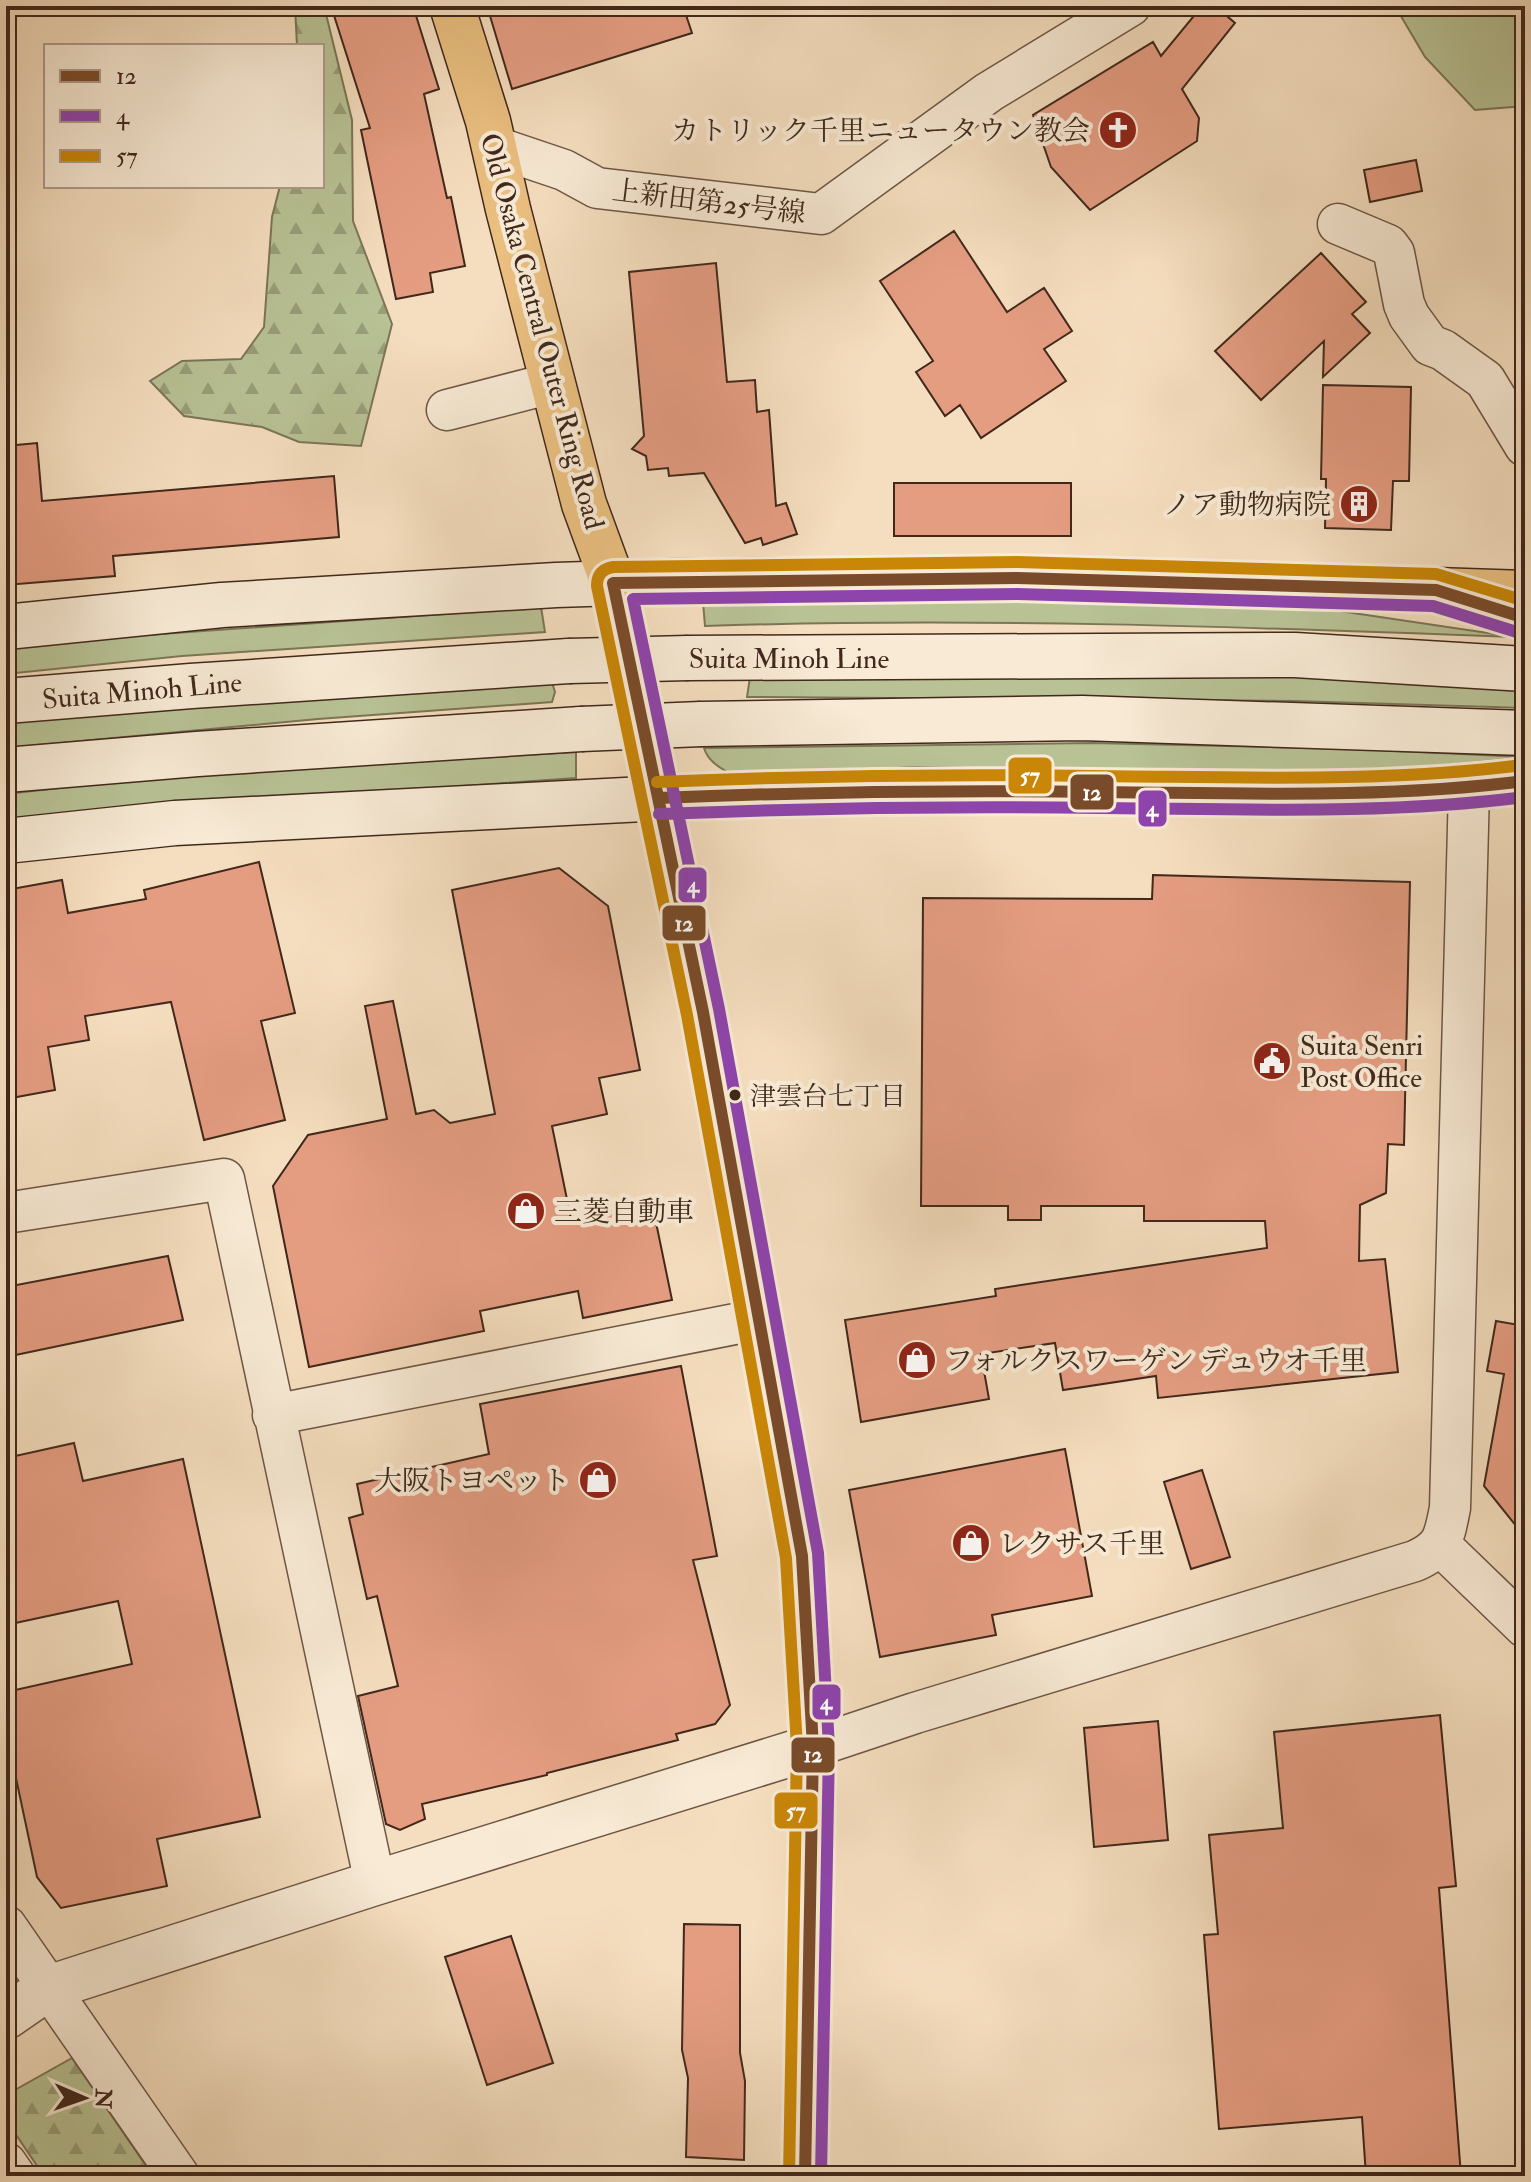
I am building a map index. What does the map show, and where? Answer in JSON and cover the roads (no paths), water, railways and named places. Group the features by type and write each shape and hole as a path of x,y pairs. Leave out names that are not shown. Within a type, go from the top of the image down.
{"main road":[{"name":"Old Osaka Central Outer Ring Road","path":"452,6 488,121 584,504 613,583 703,1012 802,1556 813,1747 805,2176"},
{"path":"6,627 222,605 613,583 1017,578 1525,593"},
{"path":"1436,590 1525,618"},
{"name":"Suita Minoh Line","path":"6,701 207,684 569,661 688,658 1295,655 1525,669"},
{"path":"6,770 197,754 701,724 1082,718 1525,733"},
{"path":"6,841 175,823 658,798 915,790 1328,794 1469,789 1525,781"},
{"path":"6,2017 48,1988 813,1747"}],"street":[{"name":"上新田第25号線","path":"493,146 564,170 597,188 821,214 989,92 1130,6"},
{"path":"1338,224 1388,245 1394,253 1409,316 1430,345 1443,350 1485,380 1525,446"},
{"path":"447,410 552,383"},
{"path":"813,1747 1415,1561 1431,1554 1440,1545 1450,1508 1469,789"},
{"path":"6,1213 224,1179 375,1883"},
{"path":"273,1415 760,1319"},
{"path":"1440,1545 1525,1627"},
{"path":"6,1926 179,2176"},
{"path":"6,2163 15,2176"}],"place":[{"name":"カトリック千里ニュータウン教会","path":"1118,130"},
{"name":"ノア動物病院","path":"1359,504"},
{"name":"Suita Senri Post Office","path":"1272,1061"},
{"name":"津雲台七丁目","path":"735,1095"},
{"name":"三菱自動車","path":"526,1211"},
{"name":"フォルクスワーゲン デュウオ千里","path":"917,1360"},
{"name":"大阪トヨペット","path":"598,1480"},
{"name":"レクサス千里","path":"971,1543"}]}
